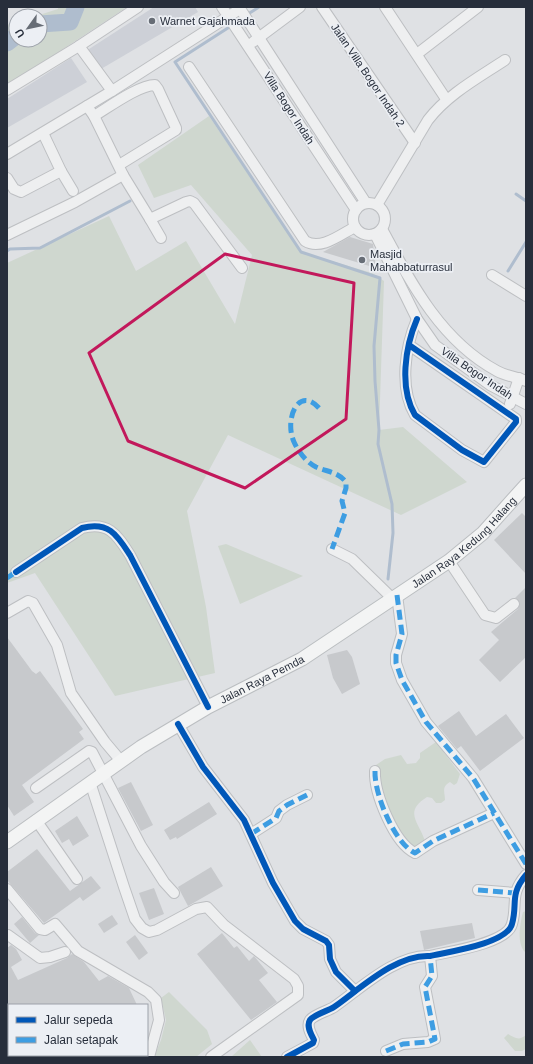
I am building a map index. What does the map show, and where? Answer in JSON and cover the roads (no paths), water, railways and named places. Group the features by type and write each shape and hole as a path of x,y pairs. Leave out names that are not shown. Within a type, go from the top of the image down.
{"main road":[{"name":"Jalan Raya Kedung Halang","path":"395,596 449,560 483,533 526,485"},
{"name":"Jalan Raya Pemda","path":"7,842 140,746 208,707 302,659 395,596"}],"street":[{"path":"7,90 79,46 138,7"},
{"name":"Villa Bogor Indah","path":"222,7 356,210"},
{"path":"248,46 300,7"},
{"name":"Jalan Villa Bogor Indah 2","path":"322,7 414,143"},
{"path":"385,7 446,99"},
{"path":"417,54 478,7"},
{"path":"7,154 112,91 240,8"},
{"name":"Villa Bogor Indah","path":"240,8 366,203"},
{"path":"79,46 112,91"},
{"path":"379,232 364,234 355,226 353,218 356,210 366,203 377,205 428,120 446,99 505,60"},
{"path":"189,67 304,240 317,244 325,243 355,226"},
{"path":"94,116 142,88 155,85 158,88 176,130 119,165"},
{"path":"87,106 94,116 123,175 161,238"},
{"path":"43,133 61,171 73,191"},
{"path":"7,178 14,189 21,192 61,171"},
{"path":"7,235 75,202 123,175"},
{"path":"150,219 186,202 190,201 194,203 242,268"},
{"name":"Villa Bogor Indah","path":"377,205 385,216 379,232 396,264 417,319 426,335 445,353 512,397 526,404"},
{"name":"Villa Bogor Indah","path":"396,264 437,319 464,349 498,372 522,379"},
{"path":"492,275 526,296"},
{"path":"408,345 513,416 516,422 484,462 462,450 415,415 411,407 407,390 408,345 417,319"},
{"path":"507,412 512,397 522,379"},
{"path":"16,572 82,528 89,526 103,526 112,531 119,537 130,555 208,707"},
{"path":"332,549 352,559 395,596 402,634 396,655 396,663 402,680 421,716 473,778 526,864"},
{"path":"449,560 485,615 496,618 514,604"},
{"path":"7,613 28,601 33,603 57,645 71,693 105,742 121,761"},
{"path":"178,724 203,767 237,810 251,834 273,883 295,921 303,929 326,941 329,945 329,958 333,968 340,978 355,991"},
{"path":"36,788 89,751 95,757 155,869 174,893"},
{"path":"374,771 374,782 385,815 406,846 415,853 433,841 494,813"},
{"path":"90,782 135,919 142,928 149,932 157,930 196,909 207,907 224,925 294,979 298,986 298,995 211,1057"},
{"path":"251,834 276,818 279,811 287,805 307,795"},
{"path":"36,820 77,879"},
{"path":"287,1057 313,1043 314,1040 309,1027 309,1022 312,1018 334,1007 377,975 402,962 490,942 507,932 512,925 517,886 526,875"},
{"path":"7,889 40,929 45,930 52,924 55,924 70,943 88,958 152,994 158,1006 159,1020 149,1057"},
{"path":"478,890 515,893"},
{"path":"7,935 40,958 50,957 66,952"},
{"path":"386,1051 403,1044 428,1042 435,1039 425,987 432,976 430,956"}],"waterway":[{"path":"48,23 70,22 76,7"},
{"path":"248,14 259,7"},
{"path":"231,26 175,62 301,252 380,278 374,346 379,430 378,444 392,504 393,533 388,579"},
{"path":"516,194 526,201"},
{"path":"7,251 10,249 40,248 130,201"},
{"path":"508,271 526,242"}],"place":[{"name":"Warnet Gajahmada","path":"152,21"},
{"name":"Masjid Mahabbaturrasul","path":"362,260"}]}
